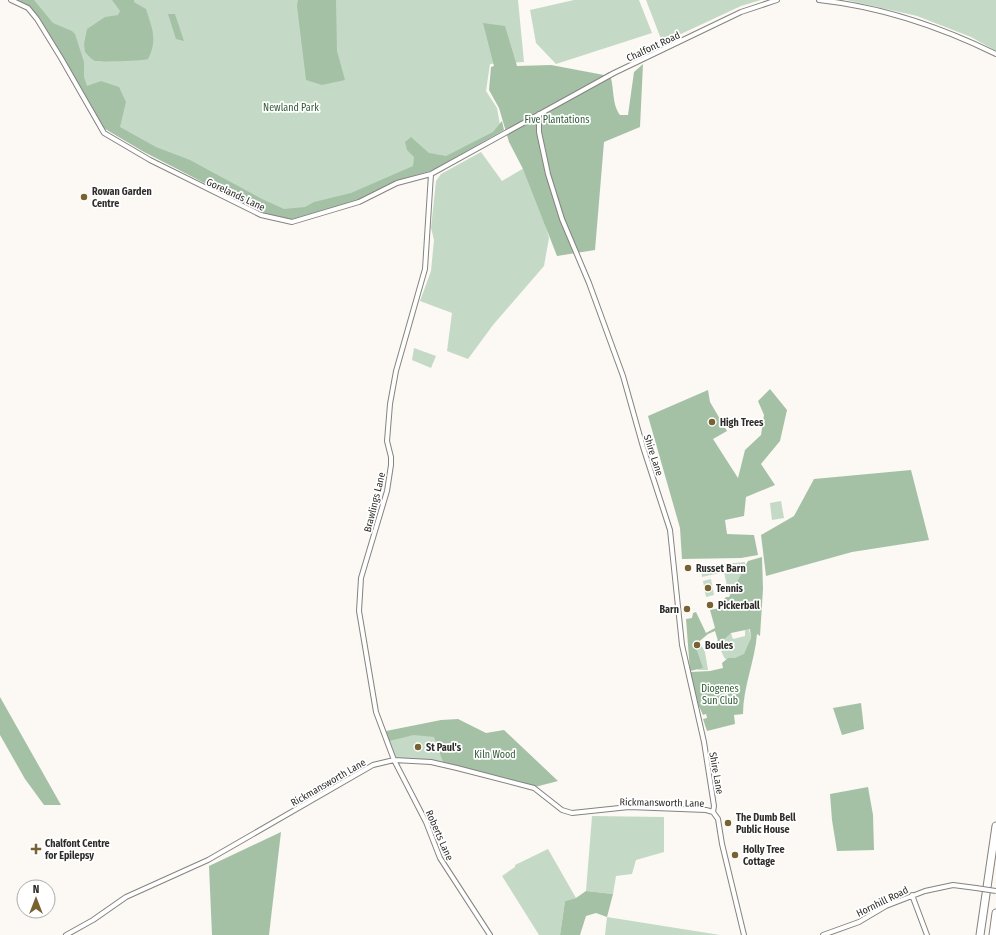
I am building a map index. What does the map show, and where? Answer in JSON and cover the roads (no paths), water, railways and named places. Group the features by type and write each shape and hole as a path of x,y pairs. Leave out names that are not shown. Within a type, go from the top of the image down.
{"highway":[{"path":"980,935 996,826"},
{"path":"993,935 996,913"}],"street":[{"name":"Gorelands Lane","path":"12,0 28,8 37,19 104,133 150,160 261,215 292,222 359,202 397,183 431,174 539,114"},
{"name":"Chalfont Road","path":"539,114 614,73 741,12 776,0"},
{"path":"819,0 837,2 919,21 957,35 996,54"},
{"name":"Shire Lane","path":"539,114 539,132 548,174 562,218 590,283 623,376 643,447 670,530 682,645 704,742 714,806 713,812"},
{"name":"Brawlings Lane","path":"394,760 376,712 368,671 359,605 361,578 387,492 391,457 387,441 390,404 396,371 425,269 431,174"},
{"name":"Rickmansworth Lane","path":"66,935 93,920 126,897 208,860 373,765 394,760 431,762 534,788 562,810 572,813 629,807 706,810 713,812"},
{"name":"Roberts Lane","path":"394,760 426,822 440,858 490,935"},
{"path":"713,812 718,819 722,844 744,935"},
{"name":"Hornhill Road","path":"824,935 859,922 886,906 912,895 953,885 996,890"},
{"path":"912,895 927,935"}],"place":[{"name":"Rowan Garden Centre","path":"84,197"},
{"name":"High Trees","path":"712,422"},
{"name":"Russet Barn","path":"688,568"},
{"name":"Tennis","path":"708,588"},
{"name":"Pickerball","path":"710,605"},
{"name":"Barn","path":"687,609"},
{"name":"Boules","path":"697,645"},
{"name":"St Paul's","path":"418,747"},
{"name":"The Dumb Bell Public House","path":"728,823"},
{"name":"Chalfont Centre for Epilepsy","path":"36,849"},
{"name":"Holly Tree Cottage","path":"735,855"}],"park label":[{"name":"Newland Park","path":"291,107"},
{"name":"Five Plantations","path":"557,119"},
{"name":"Diogenes Sun Club","path":"720,694"},
{"name":"Kiln Wood","path":"495,754"}]}
